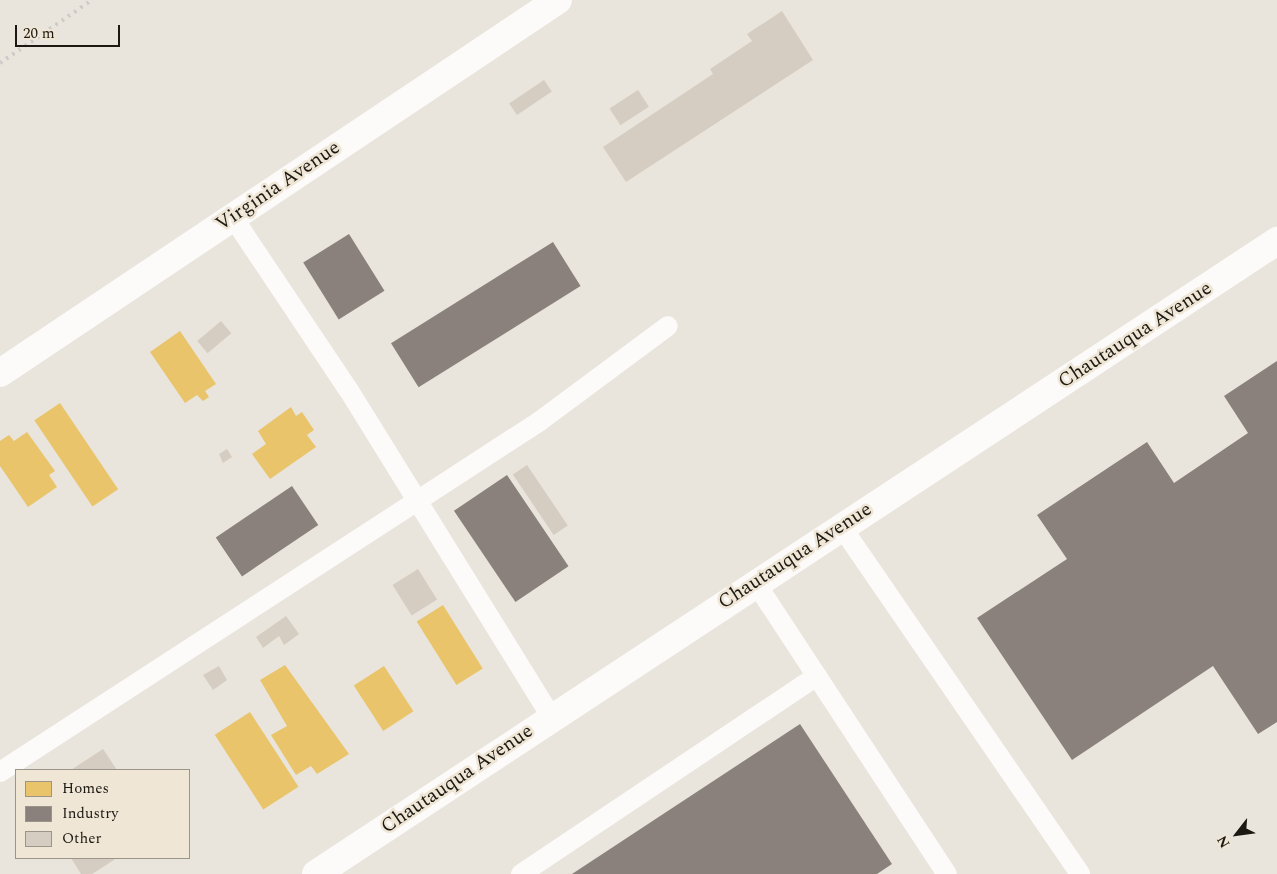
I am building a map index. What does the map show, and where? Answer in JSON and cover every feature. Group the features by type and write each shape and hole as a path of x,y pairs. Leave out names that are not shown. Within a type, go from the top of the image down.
{"street":[{"name":"Virginia Avenue","path":"0,373 232,216 558,0"},
{"name":"Chautauqua Avenue","path":"316,874 551,716 1277,241"}],"lane":[{"path":"232,216 418,501 551,716"},
{"path":"0,772 540,421 668,326"},
{"path":"841,526 1080,874"},
{"path":"756,582 947,874"},
{"path":"521,874 817,676"}],"building: Homes":[{"path":"180,331 216,384 205,391 209,397 203,401 197,395 185,403 150,352"},
{"path":"60,403 118,489 92,507 34,420"},
{"path":"291,407 296,416 302,412 314,430 307,435 316,447 270,479 252,454 266,444 258,431"},
{"path":"27,432 55,471 49,475 57,487 28,507 0,466 0,441 9,435 14,441"},
{"path":"443,605 483,669 456,685 417,621"},
{"path":"285,665 349,754 317,774 311,766 296,775 271,735 287,726 260,680"},
{"path":"384,666 413,711 383,731 354,686"},
{"path":"250,712 298,787 263,810 215,735"}],"building: Industry":[{"path":"349,234 385,291 339,319 303,263"},
{"path":"553,242 581,286 419,387 391,343"},
{"path":"1277,361 1277,722 1258,734 1213,666 1072,760 977,618 1067,559 1037,515 1147,442 1174,483 1248,433 1224,396"},
{"path":"507,475 569,566 515,602 454,511"},
{"path":"292,486 318,525 242,576 216,537"},
{"path":"800,724 892,864 877,874 572,874"}],"building: Other":[{"path":"782,11 813,60 626,182 603,147 713,74 710,69 752,41 747,34"},
{"path":"544,80 552,92 517,115 509,103"},
{"path":"638,90 649,107 620,125 609,109"},
{"path":"221,321 231,333 208,353 197,341"},
{"path":"227,449 232,457 223,463 219,454"},
{"path":"527,465 568,526 554,535 513,475"},
{"path":"418,569 437,600 412,615 393,585"},
{"path":"286,616 299,634 284,645 279,636 263,648 256,637"},
{"path":"219,666 227,680 213,690 203,675"},
{"path":"103,749 116,769 73,769"},
{"path":"72,859 115,859 92,874 81,874"}],"railway":[{"path":"0,63 92,0"}]}
